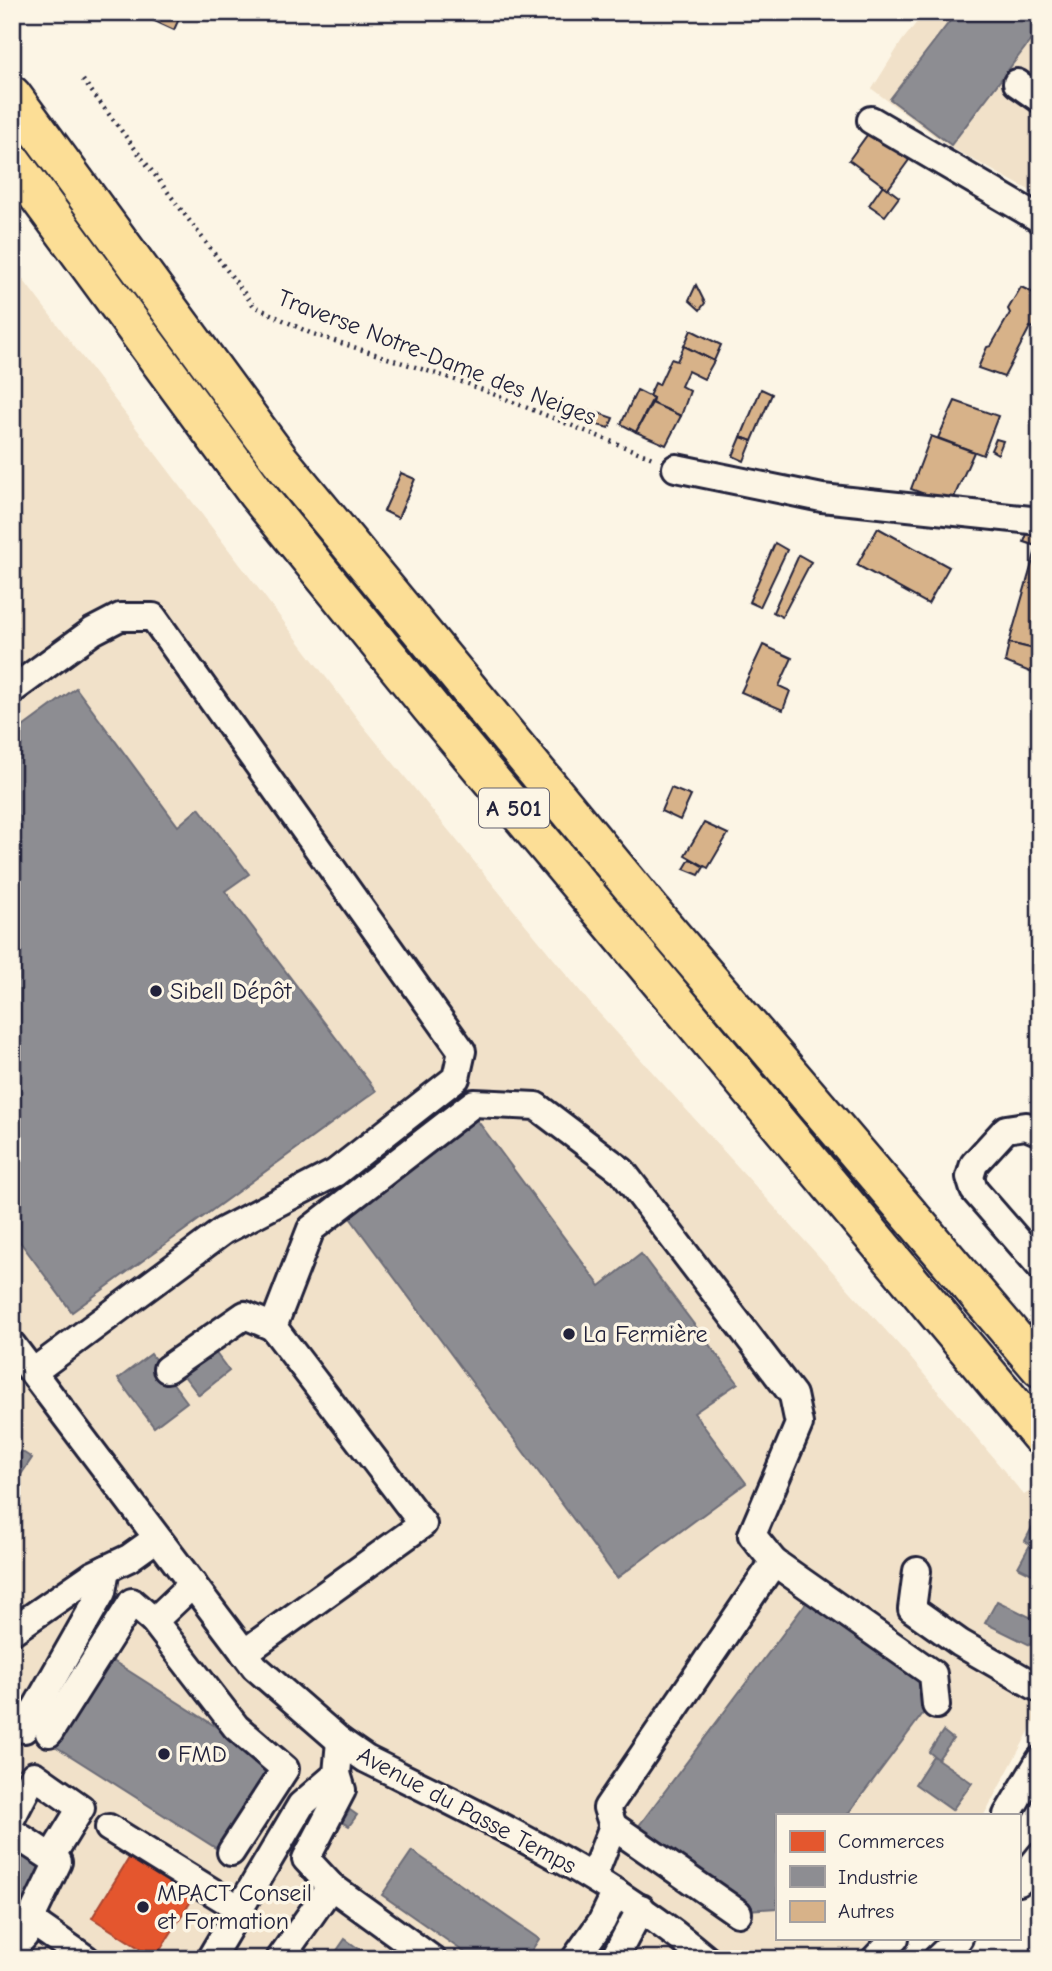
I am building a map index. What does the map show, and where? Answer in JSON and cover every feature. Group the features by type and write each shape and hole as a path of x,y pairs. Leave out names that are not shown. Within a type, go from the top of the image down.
{"highway":[{"name":"A 501","path":"12,95 114,237 289,471 664,926 1040,1367"},
{"name":"A 501","path":"12,161 275,516 431,708 1040,1436"}],"street":[{"path":"1017,83 1040,99"},
{"path":"871,120 1040,219"},
{"path":"676,468 822,498 1040,521"},
{"path":"12,690 93,631 120,617 153,617 462,1051 456,1077 335,1173 223,1231 19,1358"},
{"path":"273,1328 311,1229 474,1103 536,1106 622,1171 793,1395 799,1424 752,1535 774,1562 933,1674 936,1705"},
{"path":"1040,1132 1026,1126 1006,1129 974,1164 970,1177 974,1190 1040,1266"},
{"path":"167,1369 244,1315 273,1328 423,1524 244,1653"},
{"name":"Avenue du Passe Temps","path":"19,1358 255,1668 340,1741 366,1759 593,1877 641,1908 706,1959"},
{"path":"12,1631 157,1538"},
{"path":"738,1913 613,1826 607,1808 774,1562"},
{"path":"106,1569 102,1592 36,1731 132,1602 154,1621 236,1727 285,1769 231,1853"},
{"path":"917,1571 912,1609 960,1643 1040,1689"},
{"path":"154,1621 193,1584"},
{"path":"340,1741 337,1774 342,1790 306,1859 331,1886 432,1959"},
{"path":"1008,1814 1040,1760"},
{"path":"210,1959 301,1805 337,1774"},
{"path":"12,1817 34,1775 81,1808 51,1857"},
{"path":"593,1877 613,1826"},
{"path":"109,1828 240,1909"},
{"path":"12,1832 58,1862 25,1935 12,1950"},
{"path":"1020,1881 1040,1856"},
{"path":"280,1959 331,1886"},
{"path":"575,1959 602,1921 617,1892"},
{"path":"623,1956 641,1908"},
{"path":"30,1920 86,1959"},
{"path":"875,1959 893,1940"},
{"path":"937,1959 957,1940"}],"path":[{"name":"Traverse Notre-Dame des Neiges","path":"83,80 254,306 310,333 468,384 676,468"}],"shaded area":[{"path":"925,12 1040,12 1040,196 948,146 872,89 902,41"},
{"path":"12,265 360,722 589,1002 908,1355 1024,1495 1040,1485 1040,1711 985,1814 776,1814 776,1940 871,1940 852,1959 12,1959"}],"building: Commerces":[{"name":"MPACT Conseil et Formation","path":"131,1855 195,1895 155,1958 92,1918"}],"building: Industrie":[{"path":"957,12 1028,12 1040,21 1040,28 951,145 890,99"},
{"name":"Sibell Dépôt","path":"76,688 178,826 199,808 249,874 225,891 376,1091 72,1312 12,1231 12,735"},
{"name":"La Fermière","path":"474,1116 600,1286 641,1254 738,1383 694,1413 746,1483 617,1578 345,1211"},
{"path":"215,1352 229,1371 199,1395 184,1376"},
{"path":"151,1354 187,1402 154,1427 118,1379"},
{"path":"21,1451 32,1458 12,1488 12,1456"},
{"path":"1040,1512 1040,1551 1025,1541"},
{"path":"1030,1545 1040,1551 1040,1578 1018,1567"},
{"path":"812,1595 922,1678 927,1708 848,1814 776,1814 776,1908 747,1910 638,1827"},
{"path":"997,1601 1040,1622 1030,1645 985,1623"},
{"name":"FMD","path":"110,1659 273,1763 219,1850 55,1746"},
{"path":"943,1731 953,1739 938,1759 929,1752"},
{"path":"933,1756 972,1783 952,1810 915,1784"},
{"path":"350,1810 357,1815 349,1826 342,1822"},
{"path":"12,1843 49,1867 12,1925"},
{"path":"412,1851 539,1939 526,1959 474,1959 382,1895"},
{"path":"345,1939 373,1959 331,1959"}],"building: Autres":[{"path":"135,12 182,12 174,30"},
{"path":"870,131 909,160 888,189 849,160"},
{"path":"883,185 899,197 885,216 869,205"},
{"path":"696,285 705,303 700,310 689,300"},
{"path":"1021,287 1040,296 1040,316 1033,328 1030,327 1004,377 978,368 987,347 991,346 1010,313 1008,309"},
{"path":"691,330 721,345 714,361 684,346"},
{"path":"684,346 714,361 704,379 688,371 681,386 690,391 681,416 652,403 653,398 649,396 655,383 659,385 671,359 677,361"},
{"path":"761,389 772,394 752,441 741,437"},
{"path":"637,390 653,398 636,432 621,424"},
{"path":"955,401 998,416 983,455 938,438"},
{"path":"652,403 681,416 666,445 636,432"},
{"path":"585,410 596,414 590,423 581,419"},
{"path":"598,413 613,418 609,428 594,424"},
{"path":"931,436 974,452 951,504 911,489"},
{"path":"741,437 752,441 744,461 733,456"},
{"path":"996,439 1003,441 998,454 991,450"},
{"path":"401,473 415,479 398,518 384,511"},
{"path":"878,528 949,567 928,604 857,565"},
{"path":"1029,529 1040,532 1036,546 1024,542"},
{"path":"1040,536 1040,646 1038,650 1009,643"},
{"path":"775,543 787,550 760,607 749,602"},
{"path":"799,555 811,562 782,617 773,612"},
{"path":"1009,643 1038,650 1035,664 1040,667 1040,676 1005,662"},
{"path":"763,645 792,658 779,686 790,691 783,710 741,692"},
{"path":"671,788 691,796 680,820 661,811"},
{"path":"704,823 728,834 708,868 685,855"},
{"path":"690,859 704,867 699,875 684,869"}],"place":[{"name":"Sibell Dépôt","path":"156,991"},
{"name":"La Fermière","path":"569,1334"},
{"name":"FMD","path":"164,1754"},
{"name":"MPACT Conseil et Formation","path":"143,1907"}]}
